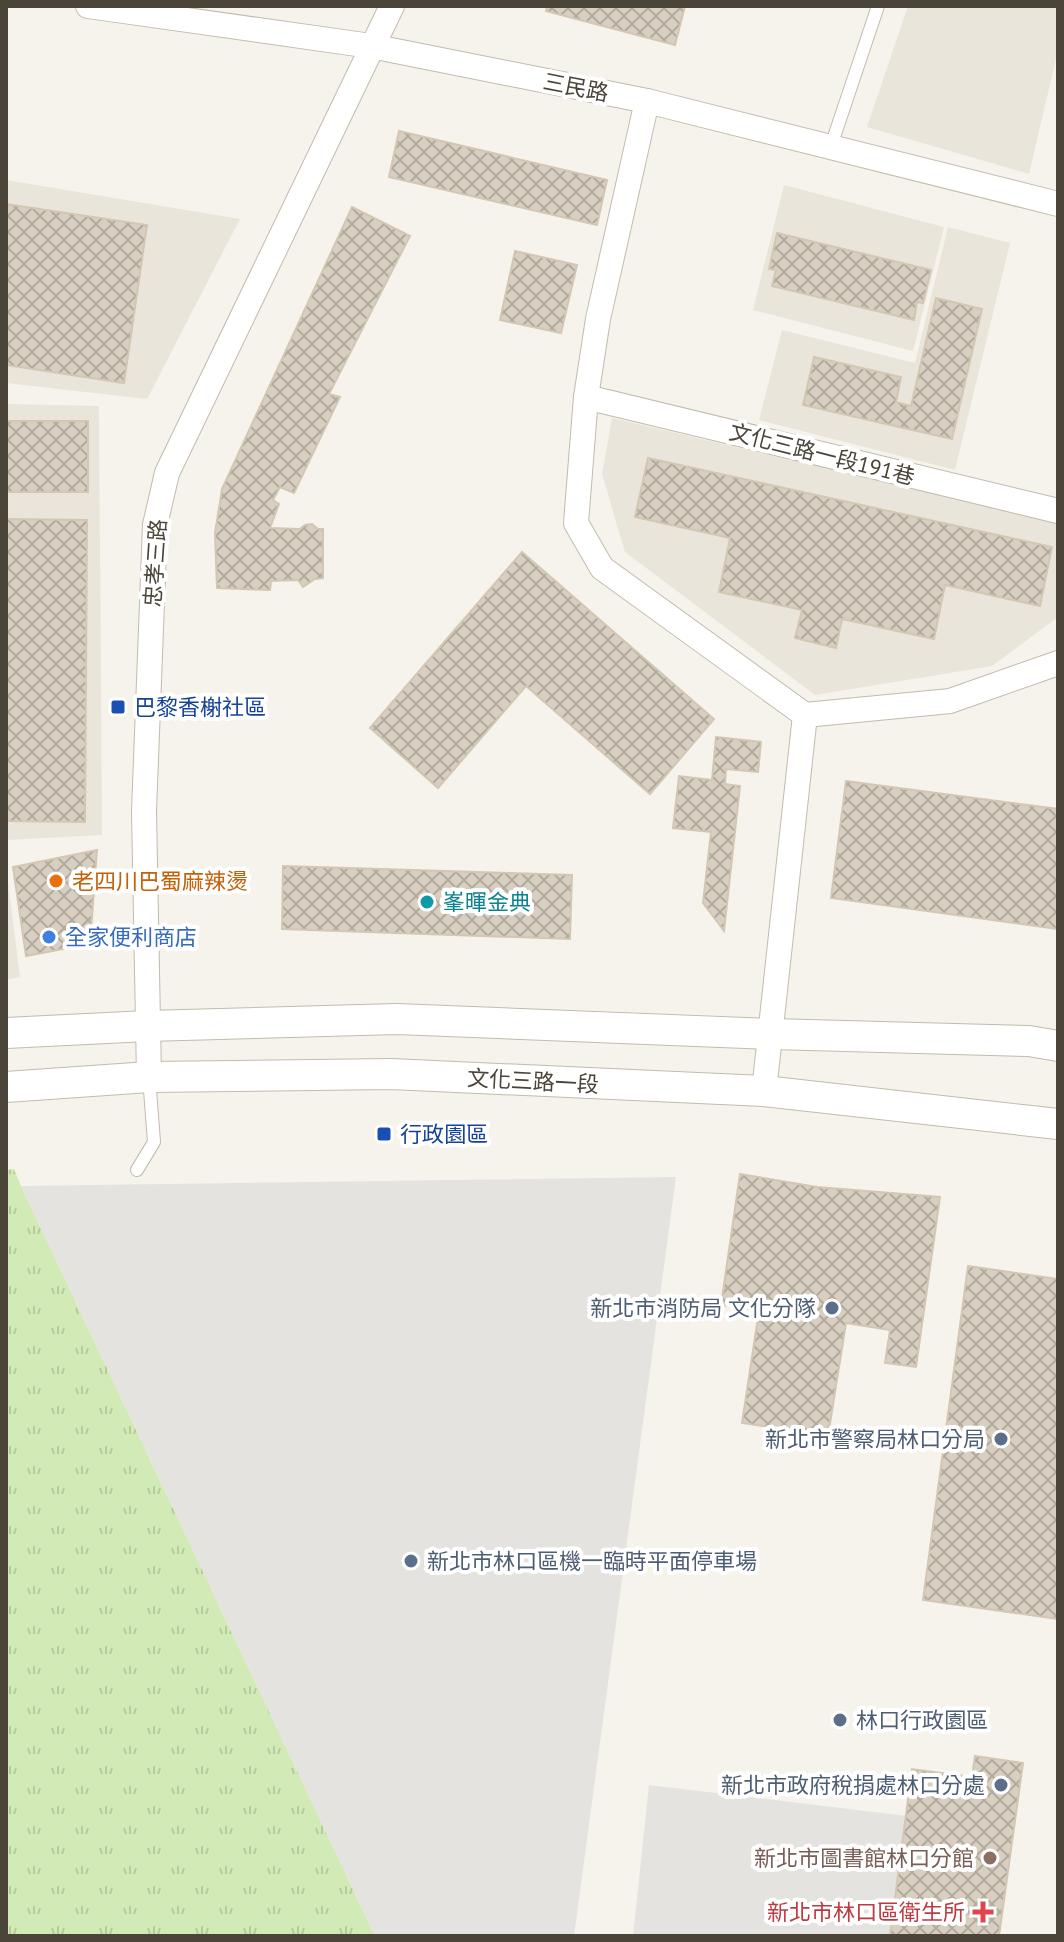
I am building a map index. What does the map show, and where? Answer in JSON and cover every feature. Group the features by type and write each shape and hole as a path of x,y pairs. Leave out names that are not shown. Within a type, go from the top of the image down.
{"street":[{"name":"三民路","path":"88,6 371,46 647,101 1058,204"},
{"name":"忠孝三路","path":"149,1077 144,811 155,525 167,473 392,6"},
{"path":"647,101 598,319 586,397 576,523 602,568 805,715 950,701 1058,663"},
{"name":"文化三路一段191巷","path":"586,397 1058,511"},
{"path":"764,1091 805,715"},
{"path":"6,1033 397,1019 1029,1041 1058,1046"},
{"name":"文化三路一段","path":"6,1087 149,1077 391,1074 764,1091 1058,1124"}],"lane":[{"path":"831,146 878,6"},
{"path":"137,1170 154,1142 149,1077"}],"shaded area":[{"path":"908,6 1058,6 1058,50 1029,174 867,127"},
{"path":"6,180 240,219 147,399 6,383"},
{"path":"784,185 944,227 913,351 753,310"},
{"path":"948,227 1010,243 955,470 759,420 782,330 915,363"},
{"path":"6,404 99,406 102,835 6,840"},
{"path":"612,418 1058,523 1058,617 992,666 815,695 625,552 602,474"},
{"path":"6,866 20,977 6,980"},
{"name":"新北市林口區機一臨時平面停車場","path":"676,1177 574,1936 375,1936 21,1186"},
{"path":"649,1785 907,1816 890,1936 633,1936"}],"green space":[{"path":"14,1169 375,1936 6,1936 6,1170"}],"building":[{"path":"547,6 685,6 675,45 546,11"},
{"path":"399,131 607,180 597,225 389,177"},
{"path":"6,204 147,225 124,383 6,365"},
{"path":"352,207 410,236 329,394 340,397 294,493 280,487 273,500 279,504 270,528 300,529 312,524 323,529 323,578 303,587 298,580 271,581 270,590 217,588 215,533 222,489"},
{"path":"777,233 931,270 923,303 917,302 914,320 772,286 776,270 769,269"},
{"path":"515,251 577,265 561,333 500,320"},
{"path":"936,298 982,309 952,439 803,405 814,357 901,377 896,402 911,406"},
{"path":"6,421 88,421 88,492 6,492"},
{"path":"648,458 1052,547 1040,606 945,585 934,639 842,619 836,648 795,638 802,610 719,592 730,538 635,517"},
{"path":"6,519 87,520 85,822 6,821"},
{"path":"522,552 714,719 650,794 526,686 438,788 370,728"},
{"path":"716,737 761,742 758,772 726,769 725,784 740,786 724,931 703,903 711,832 673,828 679,776 712,780"},
{"path":"846,781 1058,809 1058,929 831,898"},
{"path":"97,850 90,944 26,956 13,867"},
{"name":"峯暉金典","path":"283,866 572,875 570,939 282,929"},
{"name":"新北市消防局 文化分隊","path":"740,1174 817,1187 940,1197 916,1367 885,1363 890,1330 846,1323 828,1436 742,1423 759,1311 721,1305"},
{"name":"新北市警察局林口分局","path":"968,1266 1058,1279 1058,1619 923,1600"},
{"path":"975,1756 1023,1763 999,1936 890,1936 912,1769 972,1777"}],"place":[{"name":"巴黎香榭社區","path":"118,707"},
{"name":"老四川巴蜀麻辣燙","path":"56,881"},
{"name":"峯暉金典","path":"427,902"},
{"name":"全家便利商店","path":"49,937"},
{"name":"行政園區","path":"384,1134"},
{"name":"新北市消防局 文化分隊","path":"832,1308"},
{"name":"新北市警察局林口分局","path":"1001,1439"},
{"name":"新北市林口區機一臨時平面停車場","path":"411,1561"},
{"name":"林口行政園區","path":"840,1720"},
{"name":"新北市政府稅捐處林口分處","path":"1001,1785"},
{"name":"新北市圖書館林口分館","path":"990,1858"},
{"name":"新北市林口區衛生所","path":"983,1912"}]}
